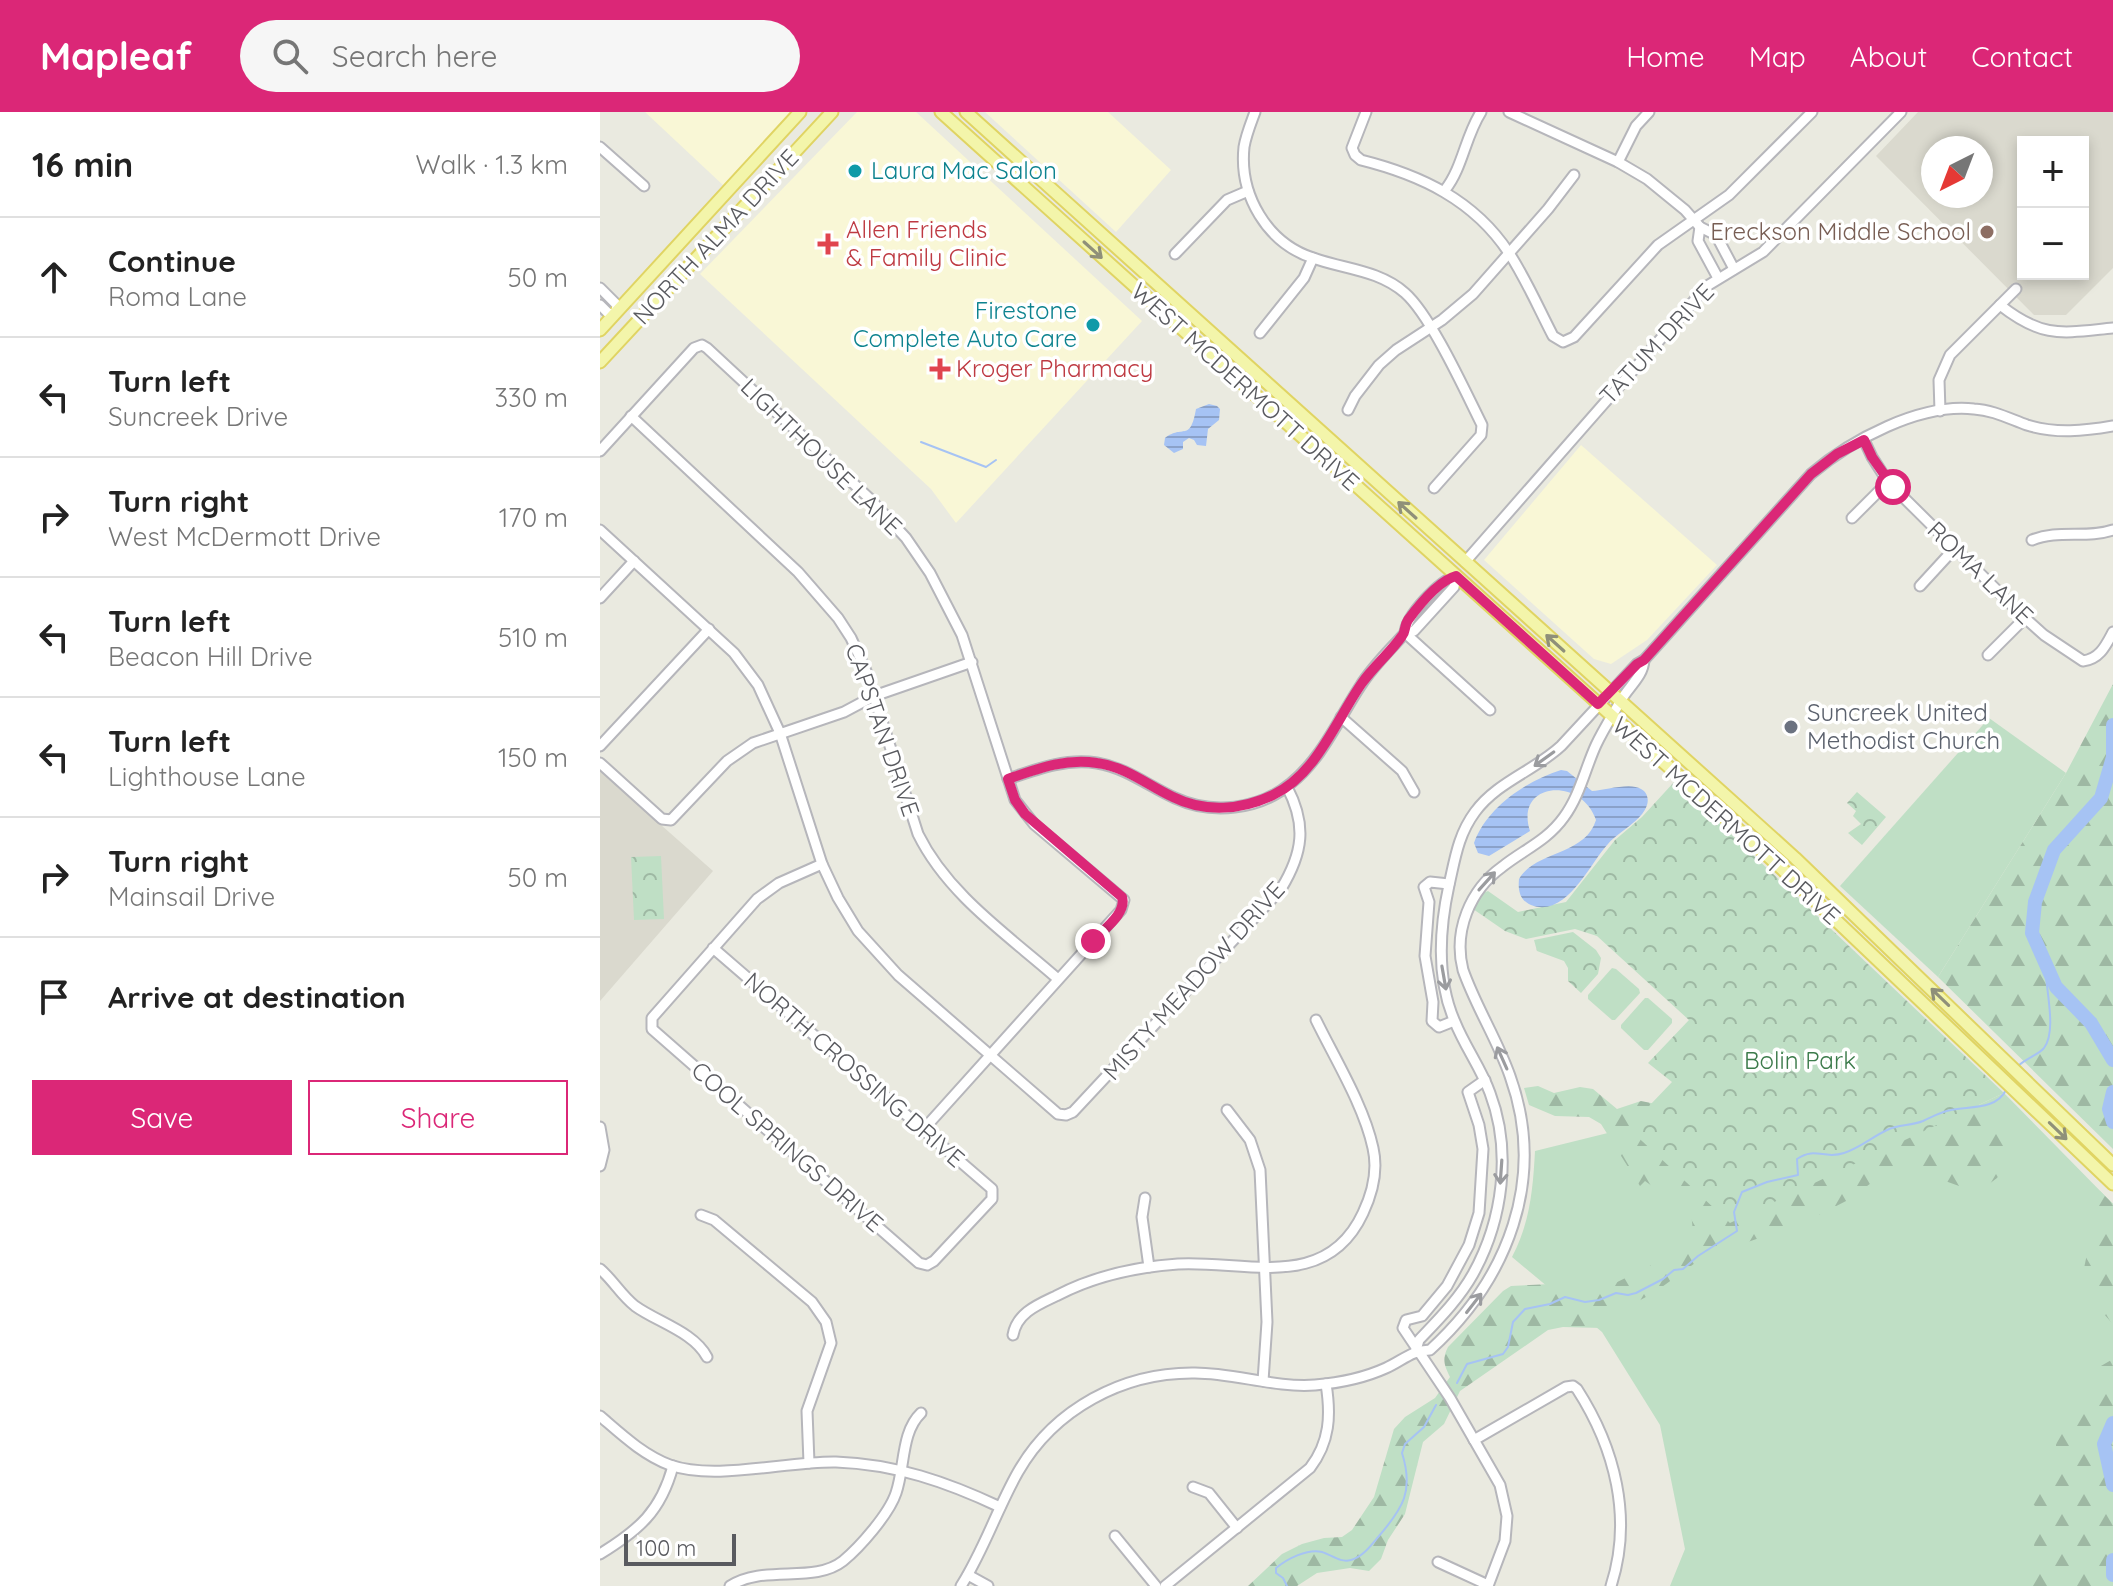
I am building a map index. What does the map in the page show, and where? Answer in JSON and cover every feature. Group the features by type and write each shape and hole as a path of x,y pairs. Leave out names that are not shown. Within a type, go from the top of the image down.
{"main road":[{"name":"NORTH ALMA DRIVE","path":"600,330 800,112"},
{"name":"NORTH ALMA DRIVE","path":"600,362 832,112"},
{"name":"WEST MCDERMOTT DRIVE","path":"941,112 1780,867 2113,1184"},
{"name":"WEST MCDERMOTT DRIVE","path":"966,112 1795,858 2113,1165"},
{"path":"1035,198 1046,186"},
{"path":"616,312 632,326"},
{"path":"1456,576 1465,562"}],"street":[{"path":"1255,112 1244,143 1243,161 1248,191 1262,221 1278,238 1313,258 1391,282 1416,304 1483,429 1434,488"},
{"path":"1366,112 1352,148 1358,158 1401,170 1445,190 1472,210 1510,254 1553,336 1563,342 1574,337 1658,245 1697,223 1812,112"},
{"path":"1445,190 1455,176 1481,112"},
{"path":"1618,162 1636,126 1649,112"},
{"name":"TATUM DRIVE","path":"1465,562 1676,319 1718,278 1763,252 1901,112"},
{"path":"1513,113 1618,162 1647,179 1697,223 1716,235 1734,269"},
{"path":"600,147 644,186"},
{"path":"1348,410 1379,365 1458,308 1510,254 1574,175"},
{"path":"1175,254 1227,200 1248,191"},
{"path":"1697,223 1698,241 1718,278"},
{"path":"1260,333 1304,278 1313,258"},
{"path":"600,288 617,305 616,312 609,314 600,305"},
{"path":"1940,411 1939,380 1950,355 2016,289"},
{"path":"2000,305 2027,325 2053,333 2113,328"},
{"name":"LIGHTHOUSE LANE","path":"631,416 699,345 707,348 890,520 918,554 946,600 972,662 1015,800 1025,814 1124,900 1121,910 1058,979"},
{"path":"1416,1350 1419,1340 1472,1275 1488,1242 1496,1215 1503,1163 1498,1118 1485,1080 1454,1021 1443,979 1441,950 1449,884 1458,844 1477,810 1498,789 1554,752 1644,660 1811,474 1837,454 1905,419 1940,411 1972,408 2030,426 2066,431 2113,426"},
{"path":"600,451 631,416"},
{"name":"CAPSTAN DRIVE","path":"631,416 820,594 851,638 874,696 918,834 928,855 957,890 1058,979"},
{"name":"ROMA LANE","path":"1864,440 1888,482 2025,618 2078,659 2083,661 2096,657 2113,632"},
{"path":"1852,518 1888,482"},
{"path":"600,530 709,629 747,668 769,706 822,864 849,918 884,962 989,1054"},
{"path":"2032,540 2047,534 2104,533 2113,530"},
{"path":"1920,586 1954,549"},
{"path":"600,598 634,561"},
{"path":"1008,779 1051,765 1096,763 1121,769 1183,801 1221,808 1248,804 1287,787 1304,772 1364,680 1405,633 1405,623 1445,579 1456,576"},
{"path":"1988,655 2025,618"},
{"path":"600,746 709,629"},
{"path":"1405,633 1490,710"},
{"path":"961,1586 1023,1463 1048,1432 1077,1408 1110,1389 1150,1377 1184,1373 1304,1385 1326,1384 1384,1369 1416,1350 1430,1350 1482,1292 1509,1240 1522,1184 1523,1133 1514,1089 1461,965 1460,945 1465,918 1485,882 1547,836 1574,803 1597,742 1620,701 1643,671 1644,660"},
{"path":"600,763 668,821 739,751 780,733 844,712 874,696 972,662"},
{"path":"1341,717 1402,771 1414,792"},
{"name":"MISTY MEADOW DRIVE","path":"989,1054 1055,1111 1066,1115 1073,1112 1281,889 1292,872 1300,840 1297,806 1287,787"},
{"path":"713,948 768,890 822,864"},
{"path":"1449,884 1430,882 1424,887 1429,907 1425,956 1433,1002 1432,1021 1439,1027 1454,1021"},
{"name":"COOL SPRINGS DRIVE","path":"713,948 652,1018 653,1032 919,1263 927,1265 934,1261 990,1201 993,1192"},
{"name":"NORTH CROSSING DRIVE","path":"713,948 993,1192"},
{"path":"923,1130 1058,979"},
{"path":"1013,1335 1019,1319 1039,1304 1090,1281 1149,1267 1202,1264 1264,1269 1303,1264 1337,1246 1356,1225 1373,1186 1375,1159 1366,1124 1316,1020"},
{"path":"1438,1562 1488,1586 1505,1541 1507,1516 1500,1485 1450,1398 1405,1333 1403,1324 1410,1317 1422,1316 1447,1286 1469,1245 1479,1213 1483,1149 1475,1109 1468,1092 1485,1080"},
{"path":"1227,1110 1250,1140 1260,1170 1267,1337 1263,1381"},
{"path":"600,1127 604,1150 600,1166"},
{"path":"1145,1198 1142,1217 1149,1267"},
{"path":"701,1215 714,1220 812,1302 826,1322 831,1343 807,1411 809,1463"},
{"path":"600,1269 632,1304 691,1340 702,1348 707,1357"},
{"path":"1165,1586 1299,1479 1317,1460 1329,1422 1326,1384"},
{"path":"1474,1440 1566,1387 1577,1389 1598,1425 1615,1474 1620,1500 1620,1552 1611,1586"},
{"path":"730,1586 753,1576 824,1570 838,1564 889,1507 896,1493 911,1422 921,1413"},
{"path":"601,1417 641,1449 673,1466 712,1470 809,1463 865,1464 945,1482 1000,1507"},
{"path":"600,1554 646,1520 665,1490 673,1466"},
{"path":"1193,1487 1209,1493 1237,1528"},
{"path":"1115,1536 1156,1586"},
{"path":"968,1575 988,1586"}],"shaded area":[{"path":"645,112 790,112 724,186"},
{"path":"857,112 916,112 1142,321 956,523 931,489 700,274"},
{"path":"985,112 1108,112 1171,170 1116,232"},
{"name":"Ereckson Middle School","path":"1918,112 2113,112 2113,268 2066,315 2034,315 1928,208 1993,208 1993,136 1921,136 1921,201 1876,156"},
{"path":"1581,445 1717,565 1647,640 1611,664 1594,659 1484,560"},
{"path":"600,771 713,871 600,1001"}],"green space":[{"path":"2113,684 2113,1149 1938,977 2066,773"},
{"path":"1989,718 2066,773 1938,977 1840,886"},
{"name":"Bolin Park","path":"1675,781 2004,1093 1730,1223 1628,1128 1672,1082 1648,1063 1689,1020 1597,936 1575,929 1526,939 1505,931 1473,909 1483,893 1488,891 1518,912 1566,902 1615,840 1642,817"},
{"path":"1857,792 1886,817 1862,845 1848,833 1861,824 1853,816 1856,811 1847,803"},
{"path":"661,856 664,919 634,920 631,857"},
{"path":"1573,932 1596,950 1601,958 1598,974 1581,993 1568,981 1568,968 1564,961 1537,951 1534,940"},
{"path":"1612,968 1640,993 1615,1020 1588,999 1588,995"},
{"path":"1645,998 1672,1019 1672,1023 1648,1050 1644,1050 1621,1028"},
{"path":"1930,1062 1998,1122 2006,1138 2008,1156 1997,1178 1985,1187 1970,1190 1926,1174 1894,1174 1878,1178 1848,1200 1805,1222 1702,1258 1655,1292 1622,1310 1614,1322 1602,1328 1563,1327 1548,1330 1460,1391 1444,1424 1423,1442 1405,1514 1388,1540 1381,1559 1369,1571 1350,1568 1317,1573 1297,1586 1248,1586 1282,1554 1302,1544 1342,1537 1352,1530 1374,1497 1394,1429 1405,1417 1435,1398 1450,1377 1444,1362 1448,1347 1503,1291 1511,1286 1551,1284 1583,1295 1597,1292 1670,1256 1693,1232 1690,1201 1668,1179 1662,1185 1657,1182 1652,1186 1645,1181 1640,1186 1601,1124 1589,1117 1555,1116 1529,1105 1524,1088 1538,1086 1554,1093 1580,1087 1593,1089 1617,1109 1641,1101 1656,1104"},
{"path":"2004,1093 2113,1204 2113,1586 1670,1586 1685,1549 1660,1425 1602,1332 1512,1257 1530,1206 1535,1151 1628,1128 1730,1223"},
{"path":"2100,1191 2113,1204 2113,1324 2091,1300 2082,1278"},
{"path":"2113,1359 2113,1586 2031,1586 2035,1534 2048,1516 2030,1502 2031,1486 2052,1478 2058,1429 2081,1411 2098,1382 2094,1370"}],"water":[{"path":"1209,404 1220,409 1219,420 1208,429 1206,446 1197,445 1189,438 1183,442 1183,449 1174,453 1164,445 1165,438 1191,426 1196,409"},
{"path":"1561,770 1567,771 1592,791 1637,787 1645,792 1648,803 1640,816 1608,844 1566,897 1544,907 1531,905 1520,894 1519,879 1537,863 1571,847 1590,832 1596,820 1588,806 1577,796 1564,791 1540,794 1531,802 1528,815 1530,831 1489,856 1478,853 1474,843 1488,818 1509,797 1534,781"}],"waterway":[{"path":"921,442 986,467 996,460"},
{"path":"2113,725 2113,755"},
{"path":"2113,757 2101,798 2054,850 2035,902 2032,933 2056,987 2091,1023 2113,1060"},
{"path":"2018,1066 2044,1048 2048,1040 2050,1018 2045,960"},
{"path":"1457,1383 1467,1364 1503,1354 1508,1347 1513,1322 1525,1309 1565,1297 1585,1302 1616,1293 1636,1293 1674,1270 1683,1269 1737,1231 1734,1212 1742,1192 1798,1175 1797,1159 1804,1155 1844,1153 1891,1128 1918,1123 1947,1111 1989,1104 2006,1090"},
{"path":"2113,1092 2109,1109 2113,1122"},
{"path":"1287,1586 1276,1573 1276,1568 1286,1561 1316,1551 1340,1560 1351,1560 1366,1550 1387,1526 1400,1507 1406,1489 1402,1453 1405,1444 1424,1427 1436,1405"},
{"path":"2113,1423 2104,1444 2113,1485"},
{"path":"2113,1560 2113,1575"}],"place":[{"name":"Laura Mac Salon","path":"855,171"},
{"name":"Ereckson Middle School","path":"1987,232"},
{"name":"Allen Friends & Family Clinic","path":"828,244"},
{"name":"Firestone Complete Auto Care","path":"1093,325"},
{"name":"Kroger Pharmacy","path":"940,369"},
{"name":"Suncreek United Methodist Church","path":"1791,727"}],"route":[{"path":"1093,941 1121,910 1124,900 1034,824 1015,800 1008,779 1051,765 1096,763 1121,769 1173,797 1197,805 1235,807 1276,794 1304,772 1364,680 1405,633 1405,623 1445,579 1456,576 1598,704 1644,660 1824,463 1864,440 1893,487"}]}
